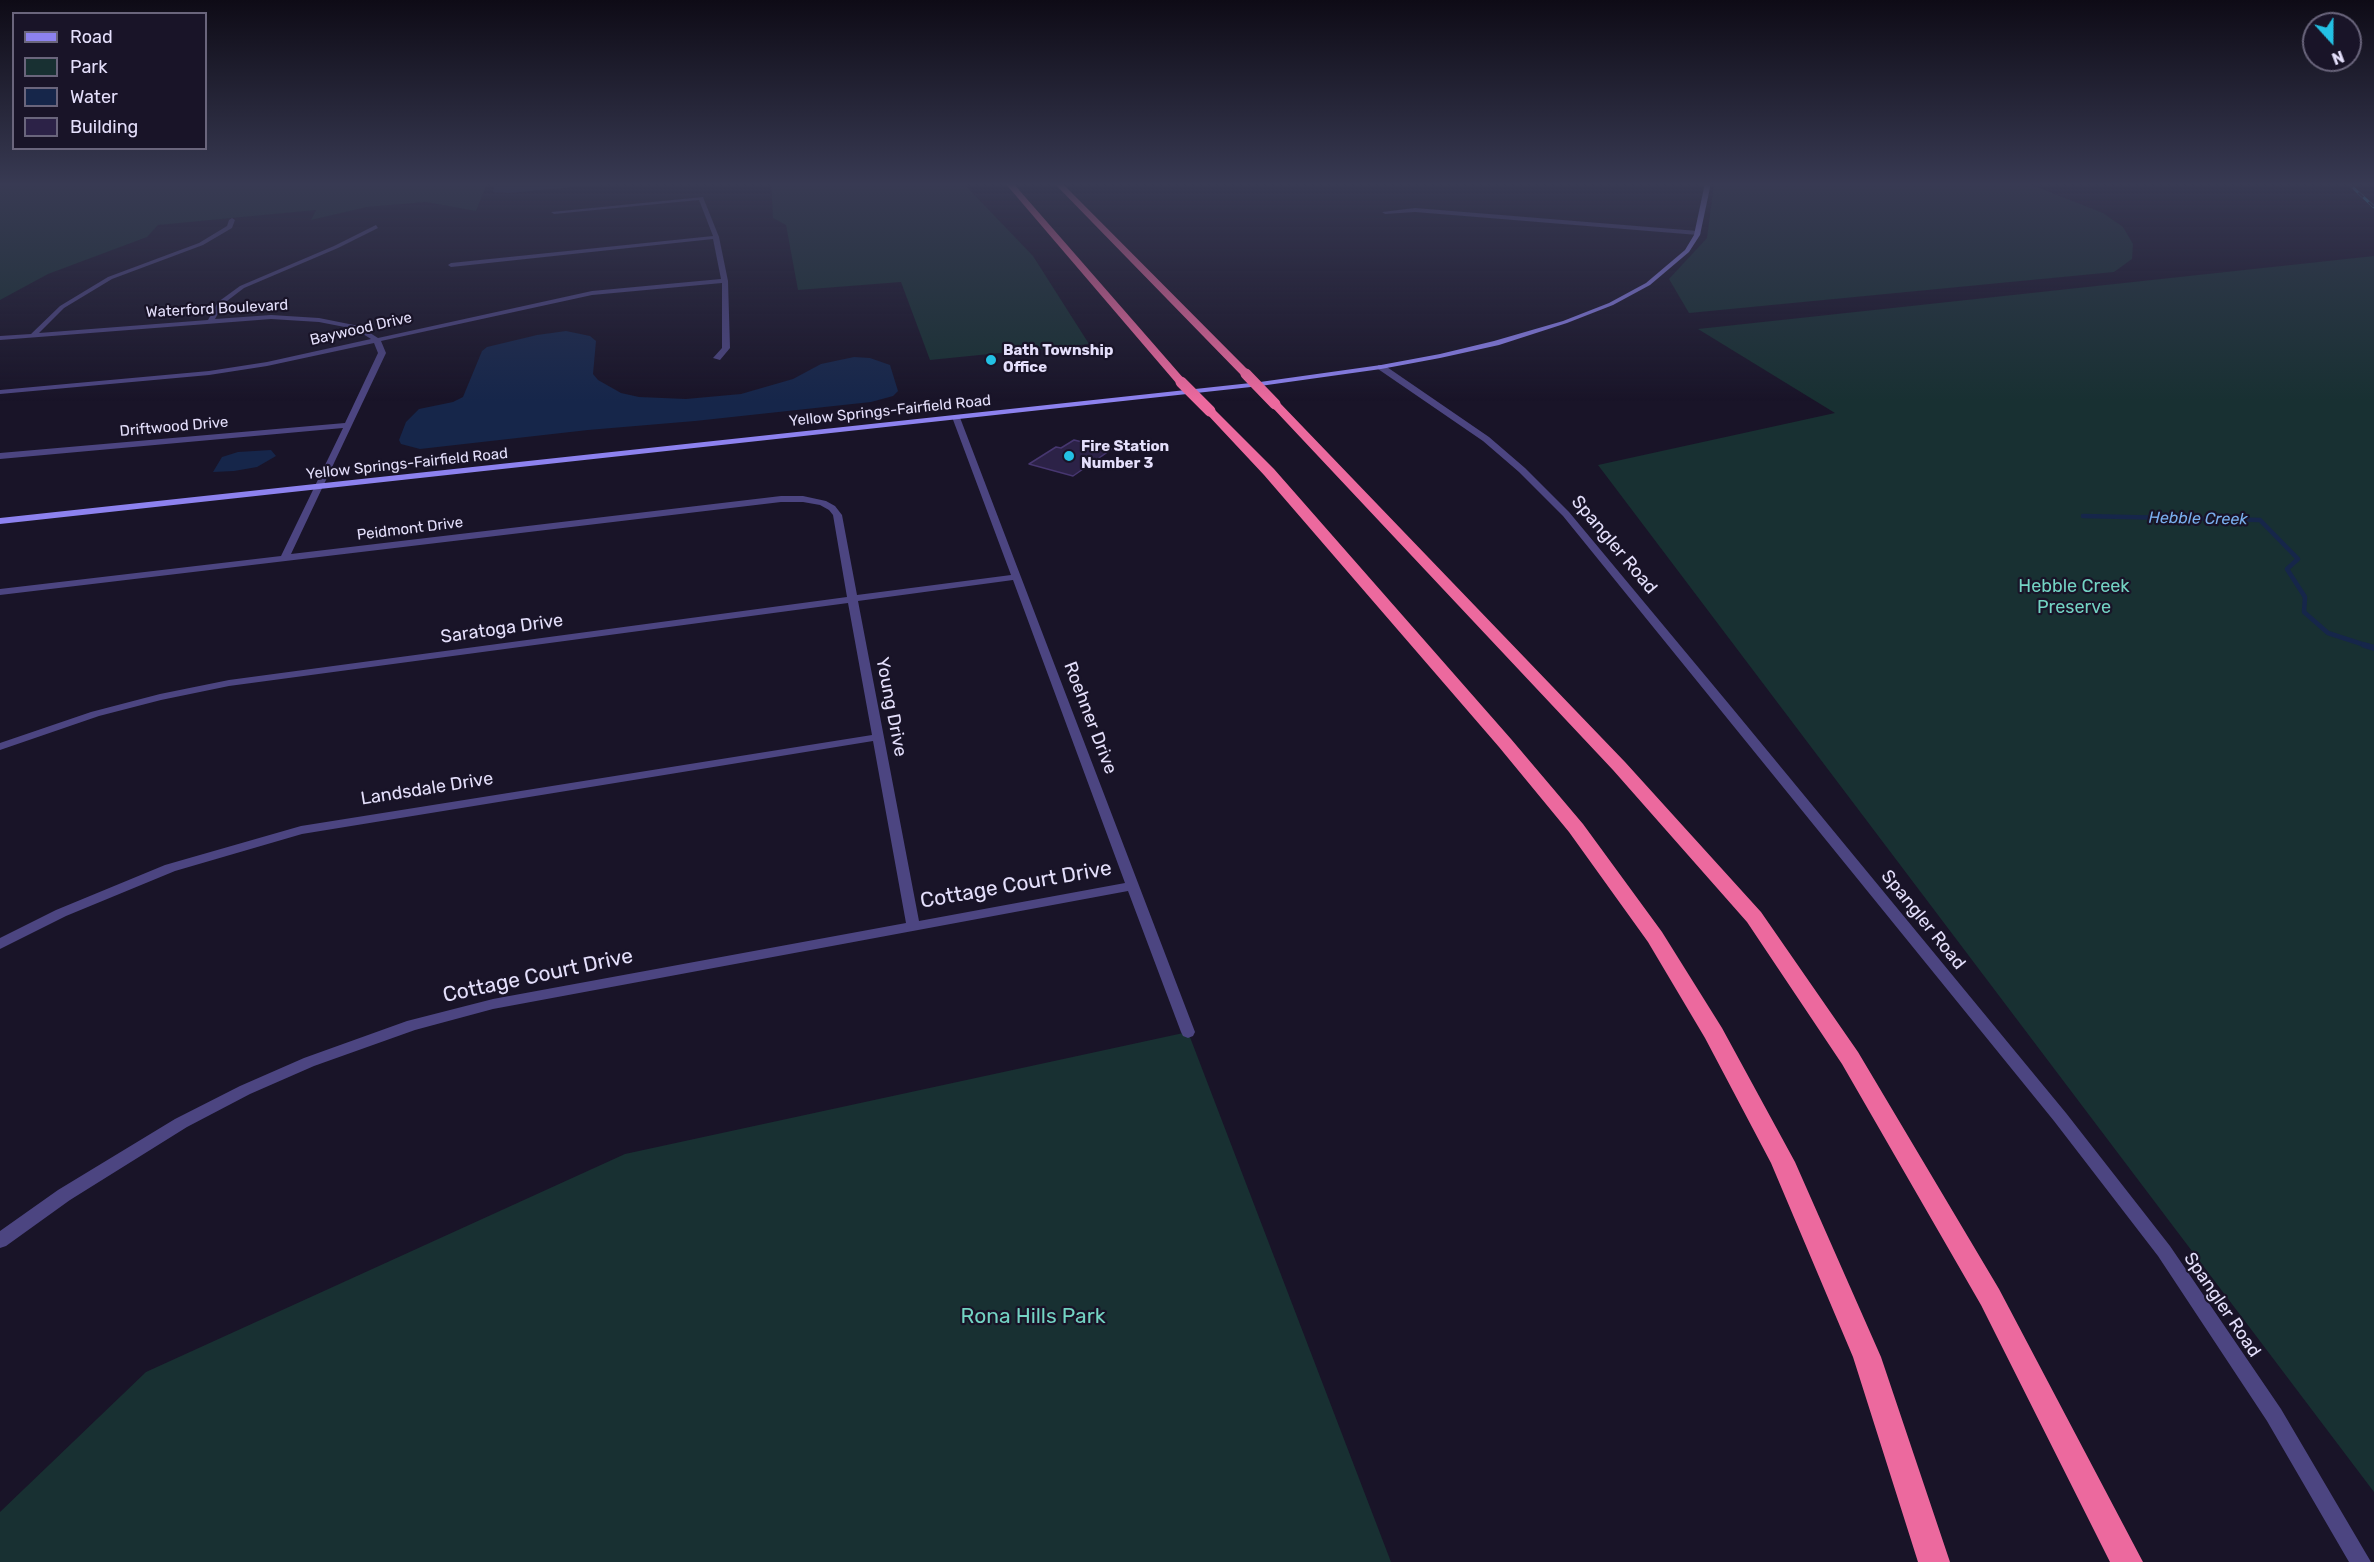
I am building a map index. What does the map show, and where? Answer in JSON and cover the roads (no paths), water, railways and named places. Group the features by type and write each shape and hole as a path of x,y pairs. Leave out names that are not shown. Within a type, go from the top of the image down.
{"highway":[{"path":"1073,256 1181,382 1269,472 1505,742 1576,828 1654,937 1714,1034 1783,1162 1867,1357 1934,1562"},
{"path":"1130,256 1275,404 1619,766 1754,917 1850,1058 1990,1297 2127,1562"}],"main road":[{"name":"Yellow Springs-Fairfield Road","path":"0,521 1260,384 1381,367 1496,343 1565,322 1611,304 1648,284 1682,256"}],"street":[{"path":"33,334 62,307 110,278 169,256"},
{"path":"211,320 220,303 242,287 315,256"},
{"path":"451,265 537,256"},
{"path":"717,358 726,348 725,281 720,256"},
{"name":"Baywood Drive","path":"0,392 209,373 267,364 592,293 725,281"},
{"name":"Waterford Boulevard","path":"0,338 271,317 319,320 357,327 377,340"},
{"path":"285,558 350,425 382,353 377,340"},
{"name":"Spangler Road","path":"1381,367 1486,439 1522,470 1566,514 1722,702 2060,1117 2164,1251 2274,1415 2361,1562"},
{"name":"Roehner Drive","path":"956,417 1188,1032"},
{"name":"Driftwood Drive","path":"0,456 350,425"},
{"name":"Peidmont Drive","path":"0,592 781,500 803,499 823,503"},
{"name":"Young Drive","path":"823,503 832,508 837,515 913,926"},
{"name":"Saratoga Drive","path":"0,747 95,714 160,697 229,683 1016,577"},
{"name":"Landsdale Drive","path":"0,944 61,913 170,868 302,830 587,782 879,737"},
{"name":"Cottage Court Drive","path":"0,1241 81,1184 181,1124 245,1090 361,1042 412,1025 493,1004 1132,886"}],"water":[{"path":"566,331 590,336 596,341 593,374 598,380 621,393 639,397 686,399 741,394 793,379 821,364 854,357 870,358 890,365 898,391 893,396 871,402 695,421 588,430 420,449 401,444 399,440 406,422 419,409 453,402 463,397 482,351 487,347 537,335"},
{"path":"271,450 276,456 257,467 213,472 222,457 238,452"}],"waterway":[{"name":"Hebble Creek","path":"2083,516 2260,520 2298,559 2287,569 2305,597 2304,612 2328,633 2368,646"},
{"name":"Hebble Creek","path":"2364,645 2374,648"}],"place":[{"name":"Bath Township Office","path":"991,360"},
{"name":"Fire Station Number 3","path":"1069,456"}],"park label":[{"name":"Hebble Creek Preserve","path":"2074,597"},
{"name":"Rona Hills Park","path":"1033,1317"}]}
